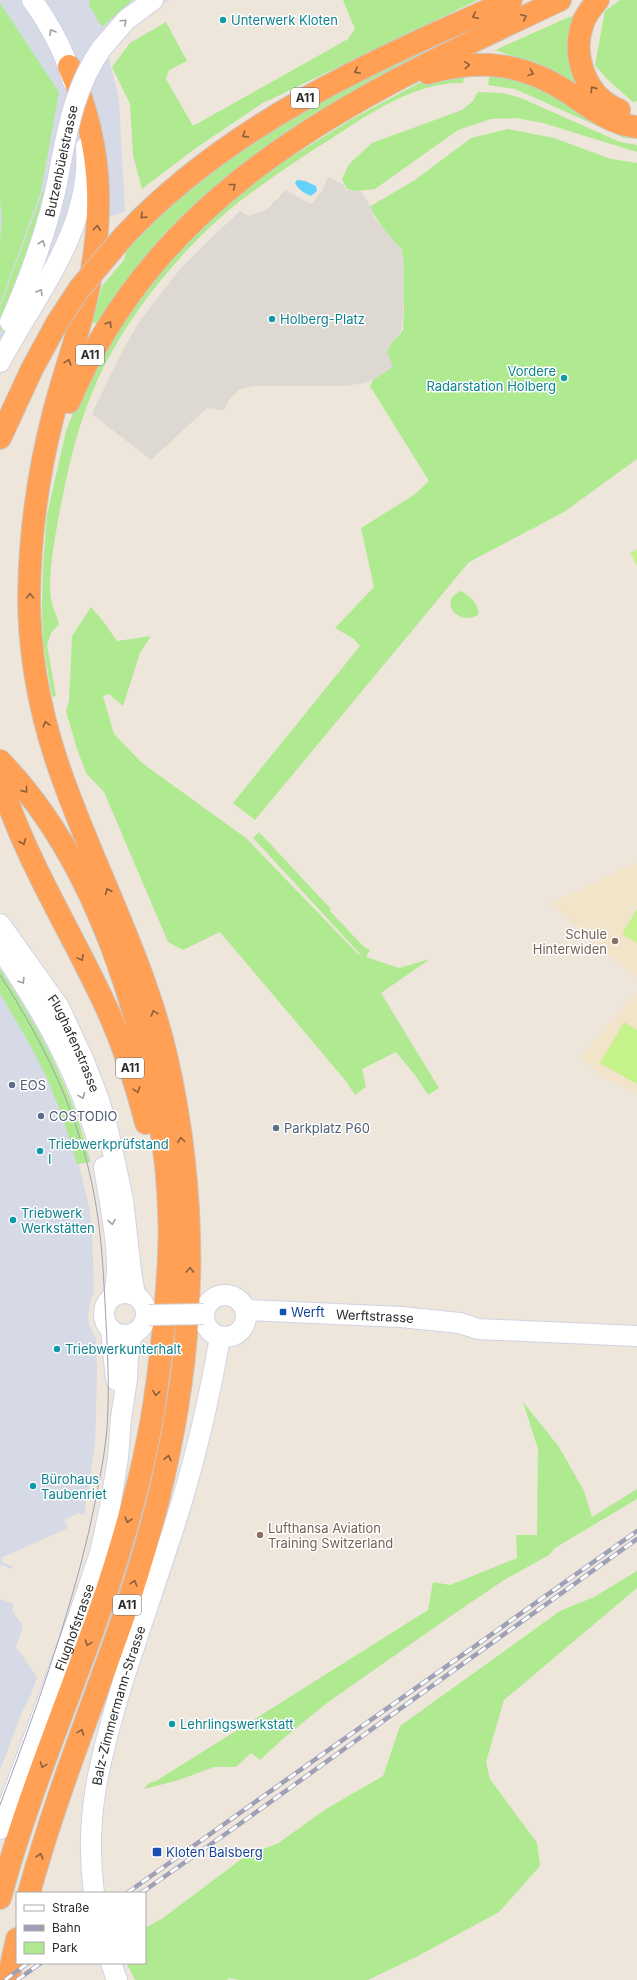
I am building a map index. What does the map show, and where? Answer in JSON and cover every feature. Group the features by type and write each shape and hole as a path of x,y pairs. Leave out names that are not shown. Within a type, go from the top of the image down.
{"highway":[{"name":"A11","path":"0,449 32,369 57,323 80,288 124,236 158,202 188,176 234,142 317,91 394,52 511,0"},
{"name":"A11","path":"29,1892 69,1767 125,1611 162,1483 177,1412 186,1345 190,1260 190,1216 183,1154 174,1096 158,1024 136,958 75,811 57,762 42,709 30,624 29,593 34,530 43,480 62,417 91,354 108,325 139,280 177,236 203,211 277,152 334,114 446,54 560,0"},
{"path":"598,0 587,15 580,31 578,47 580,65 589,84 601,100 615,109 637,116"},
{"path":"389,84 454,66 483,65 512,68 531,73 549,82 605,116 625,125 637,127"},
{"path":"34,530 40,478 49,433 82,312 95,254 98,220 98,174 93,138 84,103 69,66"},
{"path":"0,438 20,396"},
{"path":"0,761 31,797 46,818 82,881 114,955 141,1036 154,1092 164,1151 169,1207 168,1278 161,1354"},
{"name":"A11","path":"0,780 8,806 39,876 108,1011 140,1097 157,1174 163,1224 165,1275 161,1354 148,1442 122,1543 94,1628 24,1817 0,1898"},
{"path":"8,1980 16,1944"}],"main road":[{"path":"0,362 64,251 79,213 85,186 86,155 81,114 69,66 55,36 32,0"},
{"name":"Butzenbüelstrasse","path":"0,343 40,248 55,199 73,104 83,78 100,49 126,20 153,0"},
{"name":"Flughafenstrasse","path":"0,924 59,1007 84,1061 99,1100 109,1134 123,1200 130,1271 135,1295"},
{"name":"Flughafenstrasse","path":"0,948 45,1017 67,1059 96,1136 103,1164 114,1235 116,1288 113,1296"},
{"path":"124,1293 135,1295 143,1304 148,1315 142,1327 132,1334 118,1334 111,1330 106,1323 104,1314 107,1302 113,1296 124,1293"},
{"path":"223,1295 237,1298 246,1317 242,1329 232,1336 220,1337 209,1330 206,1326 204,1314 210,1301 223,1295"},
{"path":"148,1315 204,1314"},
{"name":"Werftstrasse","path":"246,1317 459,1333 478,1329 637,1336"},
{"name":"Flughofstrasse","path":"111,1330 120,1418"},
{"name":"Flughofstrasse","path":"0,1829 78,1618 100,1553 110,1507 118,1458 120,1418 127,1379 128,1354 132,1334"},
{"name":"Balz-Zimmermann-Strasse","path":"94,1892 90,1840 92,1806 97,1773 130,1659 168,1545 190,1470 206,1412 220,1337"},
{"path":"111,1964 117,1980"}],"shaded area":[{"path":"0,0 169,0 138,22 125,34 108,55 119,100 125,212 82,224 0,376"},
{"name":"Holberg-Platz","path":"328,177 343,184 346,190 362,192 372,209 373,216 401,249 404,261 403,318 401,330 387,351 393,367 377,378 365,383 345,386 253,386 239,390 230,398 223,411 211,408 206,409 151,460 92,414 119,357 141,319 181,268 240,211 248,216 266,210 286,190 311,204 322,191"},
{"name":"Schule Hinterwiden","path":"637,862 637,979 551,904"},
{"path":"0,967 26,1007 53,1057 76,1113 91,1161 79,1164 89,1207 92,1229 94,1292 88,1315 89,1325 96,1338 97,1375 95,1446 84,1515 78,1513 64,1520 68,1528 1,1558 3,1563 12,1566 12,1569 1,1565 0,1567"},
{"path":"637,993 637,1094 603,1077 580,1057"},
{"path":"0,1599 14,1604 12,1611 23,1626 16,1647 37,1677 0,1770"}],"green space":[{"path":"89,0 132,0 102,27 90,7"},
{"path":"343,0 478,0 261,104 193,150 142,189 133,155 130,104 112,67 130,43 166,22 187,61 169,70 166,79 193,126 348,39 355,29"},
{"path":"534,0 542,0 371,85 294,127 214,188 165,234 100,325 92,322 102,286 124,260 128,245 180,193 268,128 371,73"},
{"path":"620,0 637,0 637,101 633,102 608,80 595,65 605,11"},
{"path":"0,3 59,92 41,191 0,304 0,240 2,218 0,200"},
{"path":"578,13 578,85 544,68 495,50"},
{"path":"465,72 463,83 445,84 427,88 393,101 376,110 295,162 240,201 196,241 174,264 154,288 136,314 104,366 92,393 74,446 62,500 55,536 50,577 51,599 59,624 51,633 47,645 56,696 52,697 43,642 42,606 47,515 66,431 85,383 126,309 207,218 278,165 354,118 417,84 439,75"},
{"path":"490,72 507,74 637,134 637,139 624,138 515,89 488,85"},
{"path":"478,92 502,93 521,98 620,142 637,145 637,152 543,123 516,118 491,119 458,130 375,189 355,191 347,189 342,179 349,164 372,143 462,110 472,102"},
{"path":"508,129 554,138 611,159 637,163 637,459 564,512 469,562 255,820 233,803 360,646 354,639 335,628 374,587 361,528 414,495 429,481 370,386 390,345 403,330 404,311 402,250 387,234 369,207 415,180 471,138"},
{"path":"53,179 29,267 0,332 0,307 43,191"},
{"path":"637,549 637,566 630,553"},
{"path":"461,591 474,601 478,615 471,618 464,618 453,611 451,600 454,595"},
{"path":"91,607 117,641 151,636 140,653 123,706 109,694 103,696 114,734 142,763 246,838 358,954 361,955 253,838 259,832 331,909 330,911 363,946 370,950 366,957 399,968 430,959 381,993 439,1088 428,1095 415,1075 396,1052 362,1069 366,1087 355,1095 345,1080 220,932 183,950 168,942 104,792 86,773 66,711 69,701 72,636"},
{"path":"637,909 637,943 622,934"},
{"path":"0,969 28,1014 54,1061 75,1110 90,1162 77,1164 62,1115 47,1078 32,1048 0,993"},
{"path":"624,1022 637,1030 637,1084 600,1063"},
{"path":"523,1402 559,1447 584,1491 592,1517 637,1489 637,1499 555,1548 549,1555 504,1580 451,1616 327,1703 285,1737 260,1760 251,1753 236,1767 214,1767 179,1780 144,1789 149,1783 156,1781 428,1610 433,1582 450,1585 517,1558 516,1535 537,1535 538,1449"},
{"path":"637,1571 637,1588 504,1700 486,1762 490,1779 537,1843 540,1866 499,1912 416,1957 368,1980 239,1980 229,1978 227,1980 135,1980 127,1964 146,1964 146,1927 163,1918 247,1855 277,1844 326,1809 383,1776 400,1726 560,1611 594,1597"}],"water":[{"path":"297,180 305,181 316,186 317,191 311,196 306,194 295,183"}],"tram line":[{"path":"0,975 31,1027 58,1080 69,1107 87,1164 94,1194 101,1248 108,1365 106,1441 89,1531 71,1601 49,1670 0,1805"}],"railway":[{"path":"128,1892 637,1531"},
{"path":"142,1892 637,1539"},
{"path":"5,1980 27,1964"},
{"path":"17,1980 40,1964"}],"place":[{"name":"Unterwerk Kloten","path":"223,20"},
{"name":"Holberg-Platz","path":"272,319"},
{"name":"Vordere Radarstation Holberg","path":"564,378"},
{"name":"Schule Hinterwiden","path":"615,941"},
{"name":"EOS","path":"12,1085"},
{"name":"COSTODIO","path":"41,1116"},
{"name":"Parkplatz P60","path":"276,1128"},
{"name":"Triebwerkprüfstand I","path":"40,1151"},
{"name":"Triebwerk Werkstätten","path":"13,1220"},
{"name":"Werft","path":"283,1312"},
{"name":"Triebwerkunterhalt","path":"57,1349"},
{"name":"Bürohaus Taubenriet","path":"33,1486"},
{"name":"Lufthansa Aviation Training Switzerland","path":"260,1535"},
{"name":"Lehrlingswerkstatt","path":"172,1724"},
{"name":"Kloten Balsberg","path":"157,1852"}]}
